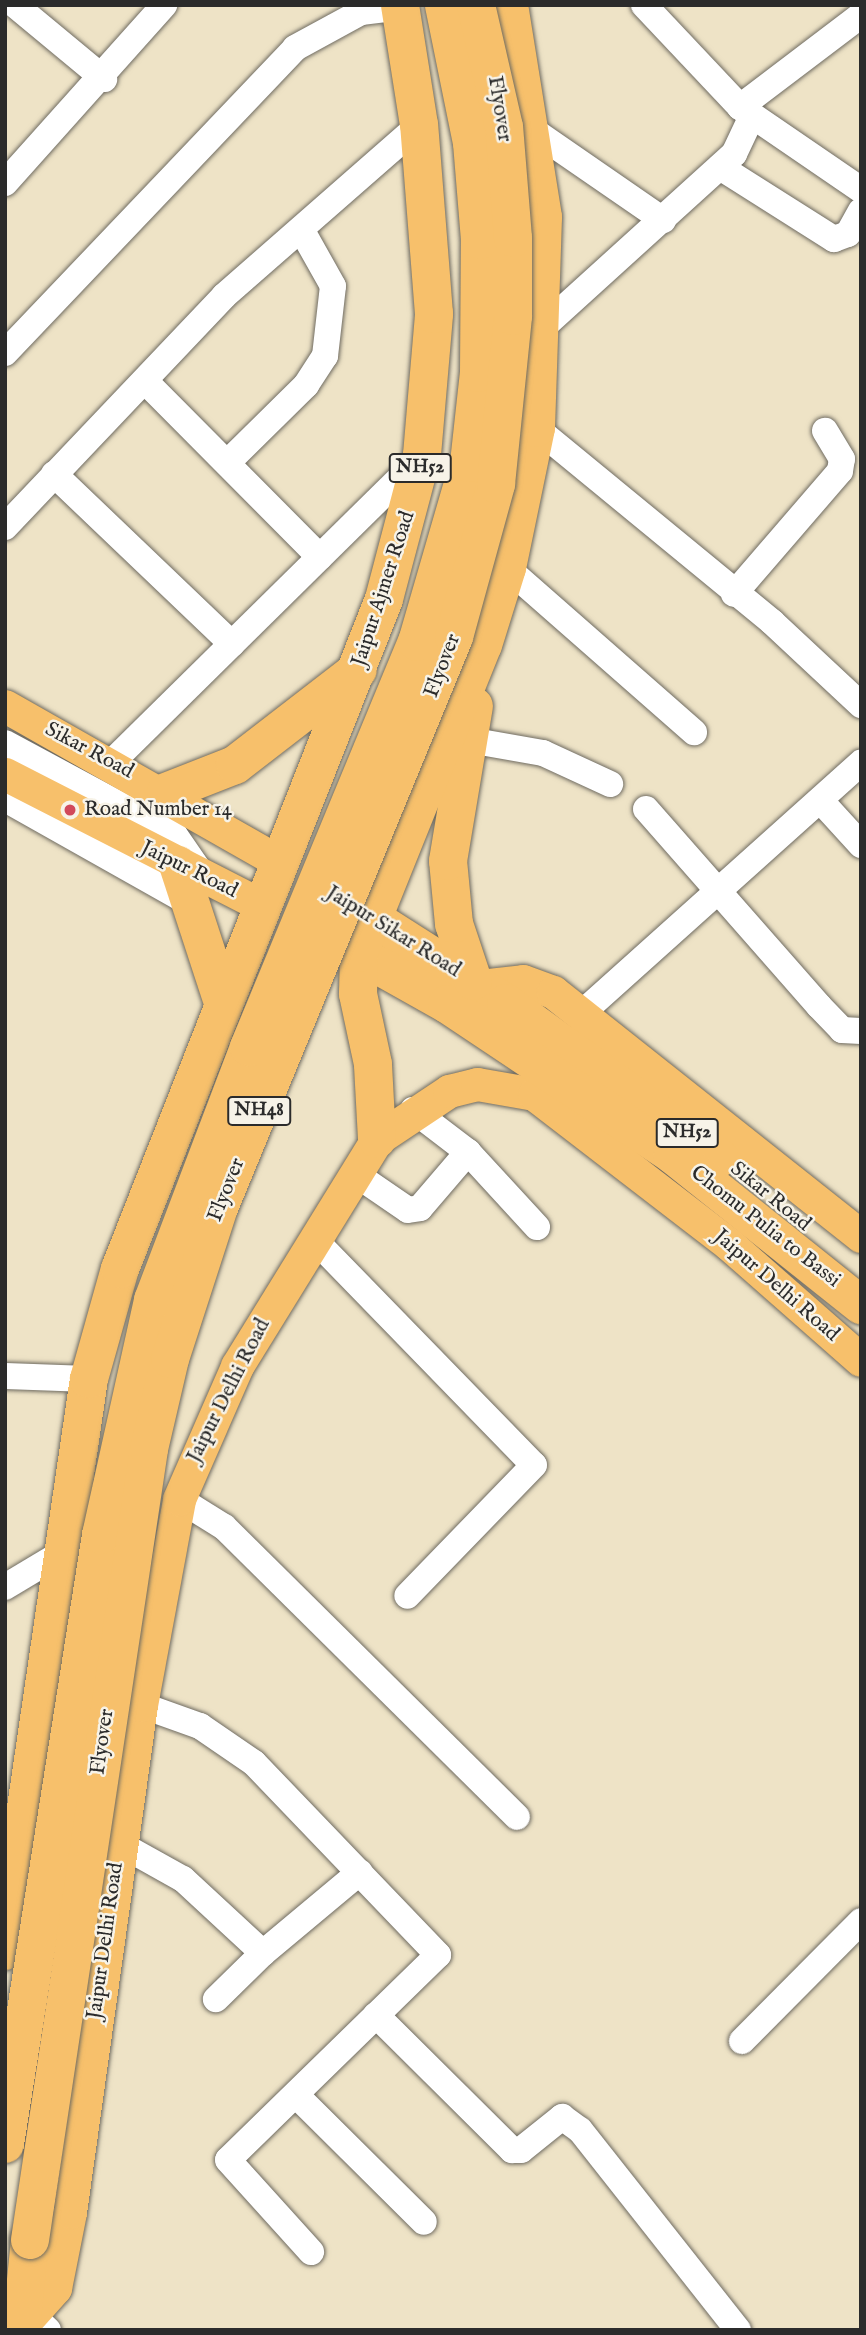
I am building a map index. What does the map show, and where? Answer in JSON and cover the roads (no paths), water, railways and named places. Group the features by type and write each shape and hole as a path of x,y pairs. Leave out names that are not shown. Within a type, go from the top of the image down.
{"highway":[{"name":"Flyover","path":"5,2144 101,1535 128,1390 153,1300 417,642 469,463 479,373 480,240 472,143 444,5"},
{"name":"Jaipur Ajmer Road","path":"5,1951 60,1554 89,1379 120,1269 222,1000 358,670 408,523 422,455 434,314 419,125 400,6"},
{"name":"Flyover","path":"31,2325 30,2240 149,1449 170,1359 218,1210 454,637 496,484 513,316 513,238 504,127 501,6"},
{"path":"377,1139 373,1064 358,994 359,953 483,645 507,568 536,428 543,327 543,217 534,131 501,6"},
{"path":"483,645 448,860 454,924 486,990"},
{"path":"166,792 191,787 234,765 358,670"},
{"name":"Jaipur Sikar Road","path":"280,862 486,990"},
{"path":"188,871 222,1000"},
{"name":"NH52","path":"263,906 359,953"},
{"name":"Chomu Pulia to Bassi","path":"359,953 564,1080 777,1234 861,1305"},
{"name":"Sikar Road","path":"486,990 679,1126 861,1271"}],"main road":[{"name":"Sikar Road","path":"5,706 166,792 280,862"},
{"name":"Jaipur Road","path":"5,774 188,871 263,906"},
{"path":"486,990 523,981 582,1013 861,1236"},
{"name":"Jaipur Delhi Road","path":"31,2325 55,2288 70,2212 141,1704 178,1499 237,1366 377,1139 412,1110 477,1084 534,1094 730,1245 861,1360"}],"street":[{"path":"15,5 104,79"},
{"path":"5,183 104,79 164,5"},
{"path":"644,5 746,111 856,180"},
{"path":"11,336 295,48 361,12 400,6"},
{"path":"543,327 720,167 746,111 861,15"},
{"path":"5,527 223,296 419,125"},
{"path":"534,131 663,219"},
{"path":"720,167 834,239 848,234 861,211"},
{"path":"228,462 306,385 325,356 333,286 300,229"},
{"path":"145,381 320,557"},
{"path":"536,428 861,705"},
{"path":"734,594 839,471 839,452 825,431"},
{"path":"112,762 422,455"},
{"path":"54,474 232,644"},
{"path":"507,568 694,732"},
{"path":"469,740 543,753 610,784"},
{"path":"5,743 188,871"},
{"path":"582,1013 861,763"},
{"path":"5,799 188,871"},
{"path":"820,800 861,845"},
{"path":"646,809 842,1030 861,1031"},
{"path":"188,871 229,831"},
{"path":"412,1110 468,1152 537,1227"},
{"path":"354,1173 408,1210 420,1208 468,1152"},
{"path":"314,1239 534,1465 407,1596"},
{"path":"5,1376 89,1379"},
{"path":"178,1499 251,1551 517,1817"},
{"path":"5,1587 60,1554"},
{"path":"141,1704 200,1726 254,1763 438,1955 228,2160 311,2252"},
{"path":"120,1844 183,1879 263,1953"},
{"path":"216,1999 263,1953 360,1872"},
{"path":"743,2041 861,1921"},
{"path":"376,2015 504,2143 521,2150 562,2117 600,2149 738,2330"},
{"path":"296,2095 424,2222"}],"place":[{"name":"Road Number 14","path":"70,810"}]}
